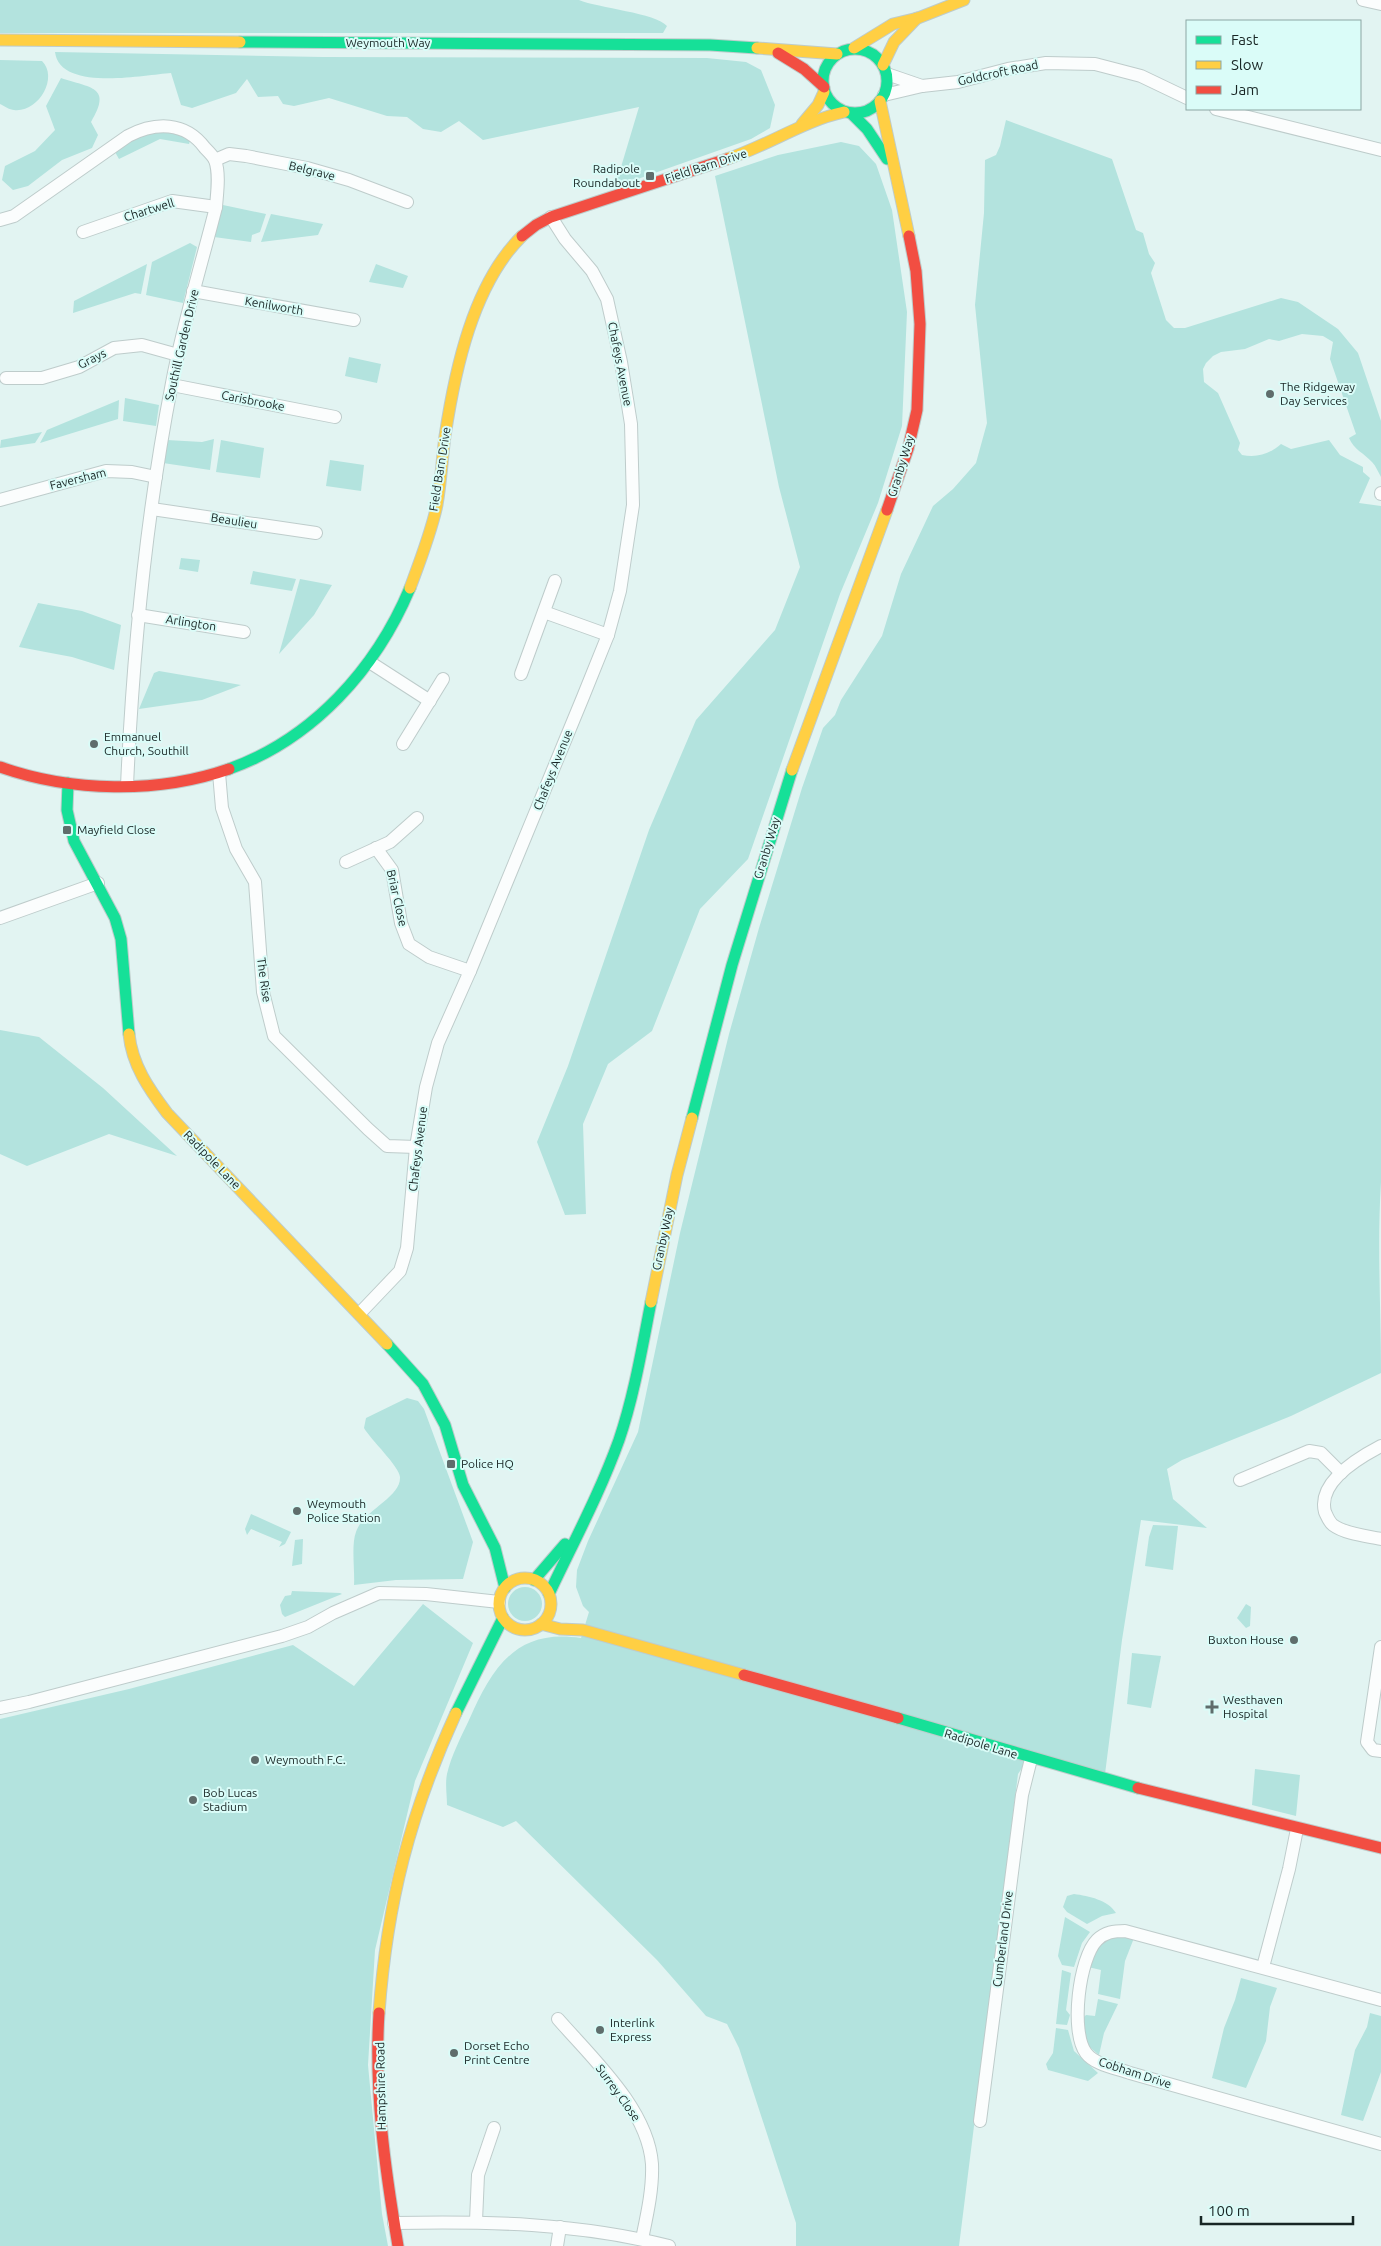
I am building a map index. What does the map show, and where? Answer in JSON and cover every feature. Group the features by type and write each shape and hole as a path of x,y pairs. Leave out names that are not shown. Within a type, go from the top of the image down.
{"main road":[{"path":"918,18 894,42 885,70 882,98 869,110 848,113 831,103 824,89 828,67 837,54 854,48 893,24 918,18 964,0"},
{"name":"Weymouth Way","path":"0,40 710,45 837,54"},
{"path":"854,48 874,55 885,70"},
{"name":"Weymouth Way","path":"775,51 804,69 824,89"},
{"name":"Field Barn Drive","path":"798,128 818,105 824,89"},
{"name":"Granby Way","path":"549,1594 599,1490 619,1439 637,1372 677,1175 732,965 778,810 908,449 917,410 920,324 916,271 893,168 882,98"},
{"name":"Field Barn Drive","path":"68,783 128,786 183,781 219,773 279,745 309,725 347,690 371,663 390,634 406,602 422,555 437,503 457,372 470,328 487,286 506,251 531,228 551,217 752,151 825,116 848,113"},
{"name":"Granby Way","path":"848,113 867,129 893,168"},
{"path":"0,767 12,772 68,783"},
{"name":"Radipole Lane","path":"68,783 67,810 74,841 115,918 120,939 130,1040 137,1066 150,1091 167,1113 360,1313 424,1386 445,1425 463,1485 495,1548 520,1579"},
{"name":"Granby Way","path":"534,1580 579,1529"},
{"name":"Radipole Lane","path":"495,1548 505,1588"},
{"path":"470,1687 509,1635 529,1630 541,1624 548,1615 558,1611 543,1585 534,1580 520,1579 512,1582 505,1588 499,1602 509,1635"},
{"name":"Radipole Lane","path":"558,1611 583,1630"},
{"path":"470,1687 503,1618"},
{"name":"Radipole Lane","path":"541,1624 560,1629 583,1630 903,1720 1031,1759 1297,1829 1381,1848"},
{"name":"Hampshire Road","path":"398,2246 382,2140 378,2076 381,1998 387,1944 400,1873 415,1814 448,1731 470,1687"}],"street":[{"path":"1363,0 1381,4"},
{"name":"Goldcroft Road","path":"882,98 922,86 958,82 1008,69 1046,63 1095,64 1141,76 1186,98"},
{"name":"Goldcroft Road","path":"885,70 922,86"},
{"path":"1220,110 1381,150"},
{"path":"0,220 14,216 128,136 144,128 162,125 179,128 193,135 215,160"},
{"name":"Belgrave","path":"215,160 229,154 307,168 348,180 407,202"},
{"name":"Southill Garden Drive","path":"128,786 131,703 138,615 156,477 178,355 216,207 218,184 215,160"},
{"name":"Chartwell","path":"84,232 172,201 216,207"},
{"name":"Chafeys Avenue","path":"360,1313 400,1271 407,1248 416,1147 426,1087 438,1043 470,971 608,635 620,591 633,505 631,424 621,362 607,298 592,271 565,240 551,217"},
{"name":"Kenilworth","path":"194,291 354,320"},
{"name":"Grays","path":"6,378 42,378 79,367 114,348 142,345 178,355"},
{"name":"Carisbrooke","path":"172,385 335,417"},
{"name":"Faversham","path":"0,500 106,471 132,472 156,477"},
{"name":"Beaulieu","path":"152,509 316,533"},
{"path":"521,674 555,581"},
{"path":"544,612 608,635"},
{"name":"Arlington","path":"138,615 244,632"},
{"path":"371,663 430,701"},
{"path":"403,744 443,679"},
{"name":"The Rise","path":"219,773 222,808 236,849 255,882 263,992 274,1036 387,1146 416,1147"},
{"path":"346,862 390,842 417,818"},
{"name":"Briar Close","path":"376,848 392,870 401,923 408,944 429,957 470,971"},
{"path":"0,918 98,883"},
{"path":"1381,1446 1341,1473 1328,1488 1323,1502 1327,1517 1332,1525 1381,1539"},
{"path":"1240,1480 1309,1451 1321,1454 1341,1473"},
{"path":"0,1708 282,1636 308,1627 333,1613 379,1594 426,1594 499,1602"},
{"path":"1381,1647 1367,1742 1373,1750 1381,1751"},
{"name":"Cumberland Drive","path":"980,2121 1022,1795 1031,1759"},
{"path":"1263,1967 1289,1869 1297,1829"},
{"name":"Cobham Drive","path":"1381,2000 1125,1931 1109,1932 1098,1938 1086,1958 1077,2018 1081,2045 1095,2061 1381,2144"},
{"name":"Surrey Close","path":"558,2019 604,2072 634,2112 647,2139 652,2164 650,2195 642,2239"},
{"path":"476,2221 478,2175 494,2128"},
{"path":"394,2223 476,2221 560,2227 642,2239 669,2246"},
{"path":"557,2246 560,2227"}],"shaded area":[{"path":"0,0 579,0 639,14 661,21 667,26 663,33 0,33"},
{"path":"55,52 323,57 707,58 746,62 761,70 775,105 770,128 751,139 615,187 639,107 483,140 459,121 441,132 423,129 407,117 387,116 329,98 294,106 283,104 278,96 258,97 247,79 236,93 192,108 181,105 171,73 123,78 87,77 71,72 60,64"},
{"path":"0,60 42,61 47,68 47,85 38,100 31,106 14,110 0,104"},
{"path":"61,78 89,87 99,95 100,101 91,122 98,135 92,148 62,160 28,186 13,190 2,180 5,166 35,151 55,130 46,106"},
{"path":"1006,120 1112,159 1136,230 1143,233 1149,254 1155,263 1151,273 1166,320 1174,328 1185,328 1281,298 1298,302 1338,329 1358,353 1381,421 1381,477 1369,459 1356,448 1349,438 1356,434 1330,359 1333,342 1323,336 1302,334 1279,341 1269,339 1245,349 1221,352 1213,356 1203,369 1204,382 1218,393 1240,443 1238,450 1242,455 1253,456 1263,454 1281,444 1291,449 1329,440 1340,455 1363,467 1363,472 1370,478 1359,503 1381,506 1381,1182 1379,1254 1381,1373 1291,1416 1182,1460 1167,1469 1173,1499 1207,1528 1141,1520 1122,1640 1105,1774 1032,1753 1018,1774 959,2246 796,2246 796,2223 739,2048 727,2024 706,2016 657,1960 516,1821 503,1827 447,1805 446,1778 454,1753 478,1701 497,1669 509,1656 523,1646 539,1639 558,1637 581,1638 589,1612 583,1606 576,1587 577,1570 588,1541 638,1432 680,1233 729,1034 802,788 823,728 835,715 841,700 882,636 901,574 933,506 953,489 976,463 987,423 975,305 984,213 985,160 996,155"},
{"path":"159,131 178,134 190,141 189,144 160,139 119,159 115,152 137,137"},
{"path":"841,142 859,146 876,164 892,210 907,312 902,426 878,503 840,594 748,859 700,909 652,1031 608,1064 583,1124 586,1214 565,1215 537,1142 568,1066 649,830 696,720 775,630 800,567 779,487 715,176 778,155"},
{"path":"223,205 266,214 260,232 252,235 251,242 214,237"},
{"path":"271,214 323,224 318,235 261,242"},
{"path":"190,243 197,247 183,303 146,295 152,262"},
{"path":"147,264 141,294 135,293 73,313 74,301"},
{"path":"376,264 408,276 403,288 369,282"},
{"path":"349,357 381,364 377,383 345,376"},
{"path":"125,398 159,405 156,426 123,421"},
{"path":"119,400 118,419 40,443 47,430"},
{"path":"42,432 35,443 0,448 1,440"},
{"path":"214,439 210,470 163,463 167,440 202,442"},
{"path":"221,440 264,448 260,478 216,472"},
{"path":"330,460 364,465 361,491 326,486"},
{"path":"181,558 200,560 198,572 179,569"},
{"path":"253,571 296,579 292,591 250,584"},
{"path":"300,579 332,585 314,615 279,654"},
{"path":"38,603 82,611 121,625 114,670 72,657 19,647"},
{"path":"159,671 241,685 202,700 139,709 154,673"},
{"path":"0,1030 39,1037 103,1088 177,1156 109,1134 27,1166 0,1154"},
{"path":"407,1398 418,1401 424,1409 473,1542 463,1579 396,1580 354,1585 353,1551 356,1532 366,1517 395,1491 400,1477 395,1466 364,1428 366,1418"},
{"path":"251,1514 291,1532 285,1544 279,1547 282,1542 251,1529 247,1535 245,1529"},
{"path":"1153,1525 1178,1526 1173,1570 1145,1566 1149,1537"},
{"path":"303,1539 302,1564 292,1566 295,1540"},
{"path":"525,1587 532,1588 537,1592 541,1597 541,1611 537,1616 532,1620 525,1621 518,1620 513,1616 509,1611 508,1604 509,1597 513,1592 518,1588"},
{"path":"292,1591 342,1594 285,1617 282,1614 280,1605 285,1596 291,1595"},
{"path":"423,1604 473,1643 415,1781 375,1950 368,2065 382,2214 388,2246 0,2246 0,1719 129,1689 293,1645 354,1686"},
{"path":"1246,1604 1251,1607 1250,1626 1246,1628 1237,1618"},
{"path":"1132,1653 1161,1656 1151,1708 1127,1704"},
{"path":"1255,1769 1300,1775 1296,1816 1252,1805"},
{"path":"1074,1894 1092,1897 1108,1905 1116,1913 1102,1916 1087,1924 1067,1912 1063,1907 1067,1896"},
{"path":"1065,1917 1090,1932 1082,1943 1074,1967 1062,1965 1058,1956"},
{"path":"1116,1935 1134,1938 1125,1961 1120,1999 1098,1994 1101,1970 1088,1967 1097,1945"},
{"path":"1062,1970 1071,1973 1066,2010 1070,2015 1067,2025 1056,2024"},
{"path":"1241,1978 1277,1988 1270,2007 1266,2041 1246,2088 1212,2078 1224,2028"},
{"path":"1098,1999 1118,2004 1104,2033 1099,2055 1086,2044 1083,2018 1086,2015 1095,2016"},
{"path":"1370,2013 1381,2016 1381,2072 1363,2121 1341,2115 1355,2050 1367,2027"},
{"path":"1056,2028 1068,2030 1074,2051 1098,2073 1088,2081 1048,2070 1046,2064 1053,2053"}],"traffic: fast":[{"path":"240,42 710,45 757,48"},
{"path":"855,49 867,52 878,58 884,69 887,81 884,93 878,104 867,110 855,113 843,110 832,104 826,93 823,81 826,69 832,58 843,52 855,49"},
{"path":"852,114 867,129 887,159"},
{"path":"229,769 260,756 288,739 314,720 338,698 360,673 379,646 396,618 410,588"},
{"path":"692,1118 732,965 792,770"},
{"path":"68,783 67,810 74,841 115,918 121,939 129,1034"},
{"path":"549,1594 595,1499 619,1440 633,1389 651,1302"},
{"path":"387,1344 423,1384 445,1425 463,1485 495,1548 505,1588"},
{"path":"534,1580 565,1544"},
{"path":"456,1713 503,1618"},
{"path":"898,1718 1138,1788"}],"traffic: slow":[{"path":"854,48 893,24 918,18 964,0"},
{"path":"883,65 894,42 917,18"},
{"path":"0,40 240,42"},
{"path":"757,48 837,54"},
{"path":"802,124 818,105 824,92"},
{"path":"880,101 909,236"},
{"path":"727,159 814,121 844,112"},
{"path":"410,588 437,505 449,410 469,329 491,278 505,256 522,236"},
{"path":"792,770 887,510"},
{"path":"129,1034 134,1056 142,1076 167,1113 387,1344"},
{"path":"651,1302 677,1175 692,1118"},
{"path":"525,1578 539,1582 547,1590 551,1604 547,1618 539,1626 525,1630 511,1626 503,1618 499,1604 503,1590 511,1582 525,1578"},
{"path":"541,1624 560,1629 583,1630 744,1675"},
{"path":"379,2013 388,1934 403,1859 426,1787 456,1713"}],"traffic: jam":[{"path":"778,53 804,69 824,87"},
{"path":"522,236 536,225 551,217 727,159"},
{"path":"887,510 908,449 917,410 920,324 916,271 909,236"},
{"path":"0,767 56,781 114,787 173,783 229,769"},
{"path":"744,1675 898,1718"},
{"path":"1138,1788 1381,1848"},
{"path":"379,2013 379,2101 398,2246"}],"place":[{"name":"Radipole Roundabout","path":"650,176"},
{"name":"The Ridgeway Day Services","path":"1270,394"},
{"name":"Emmanuel Church, Southill","path":"94,744"},
{"name":"Mayfield Close","path":"67,830"},
{"name":"Police HQ","path":"451,1464"},
{"name":"Weymouth Police Station","path":"297,1511"},
{"name":"Buxton House","path":"1294,1640"},
{"name":"Westhaven Hospital","path":"1212,1707"},
{"name":"Weymouth F.C.","path":"255,1760"},
{"name":"Bob Lucas Stadium","path":"193,1800"},
{"name":"Interlink Express","path":"600,2030"},
{"name":"Dorset Echo Print Centre","path":"454,2053"}]}
